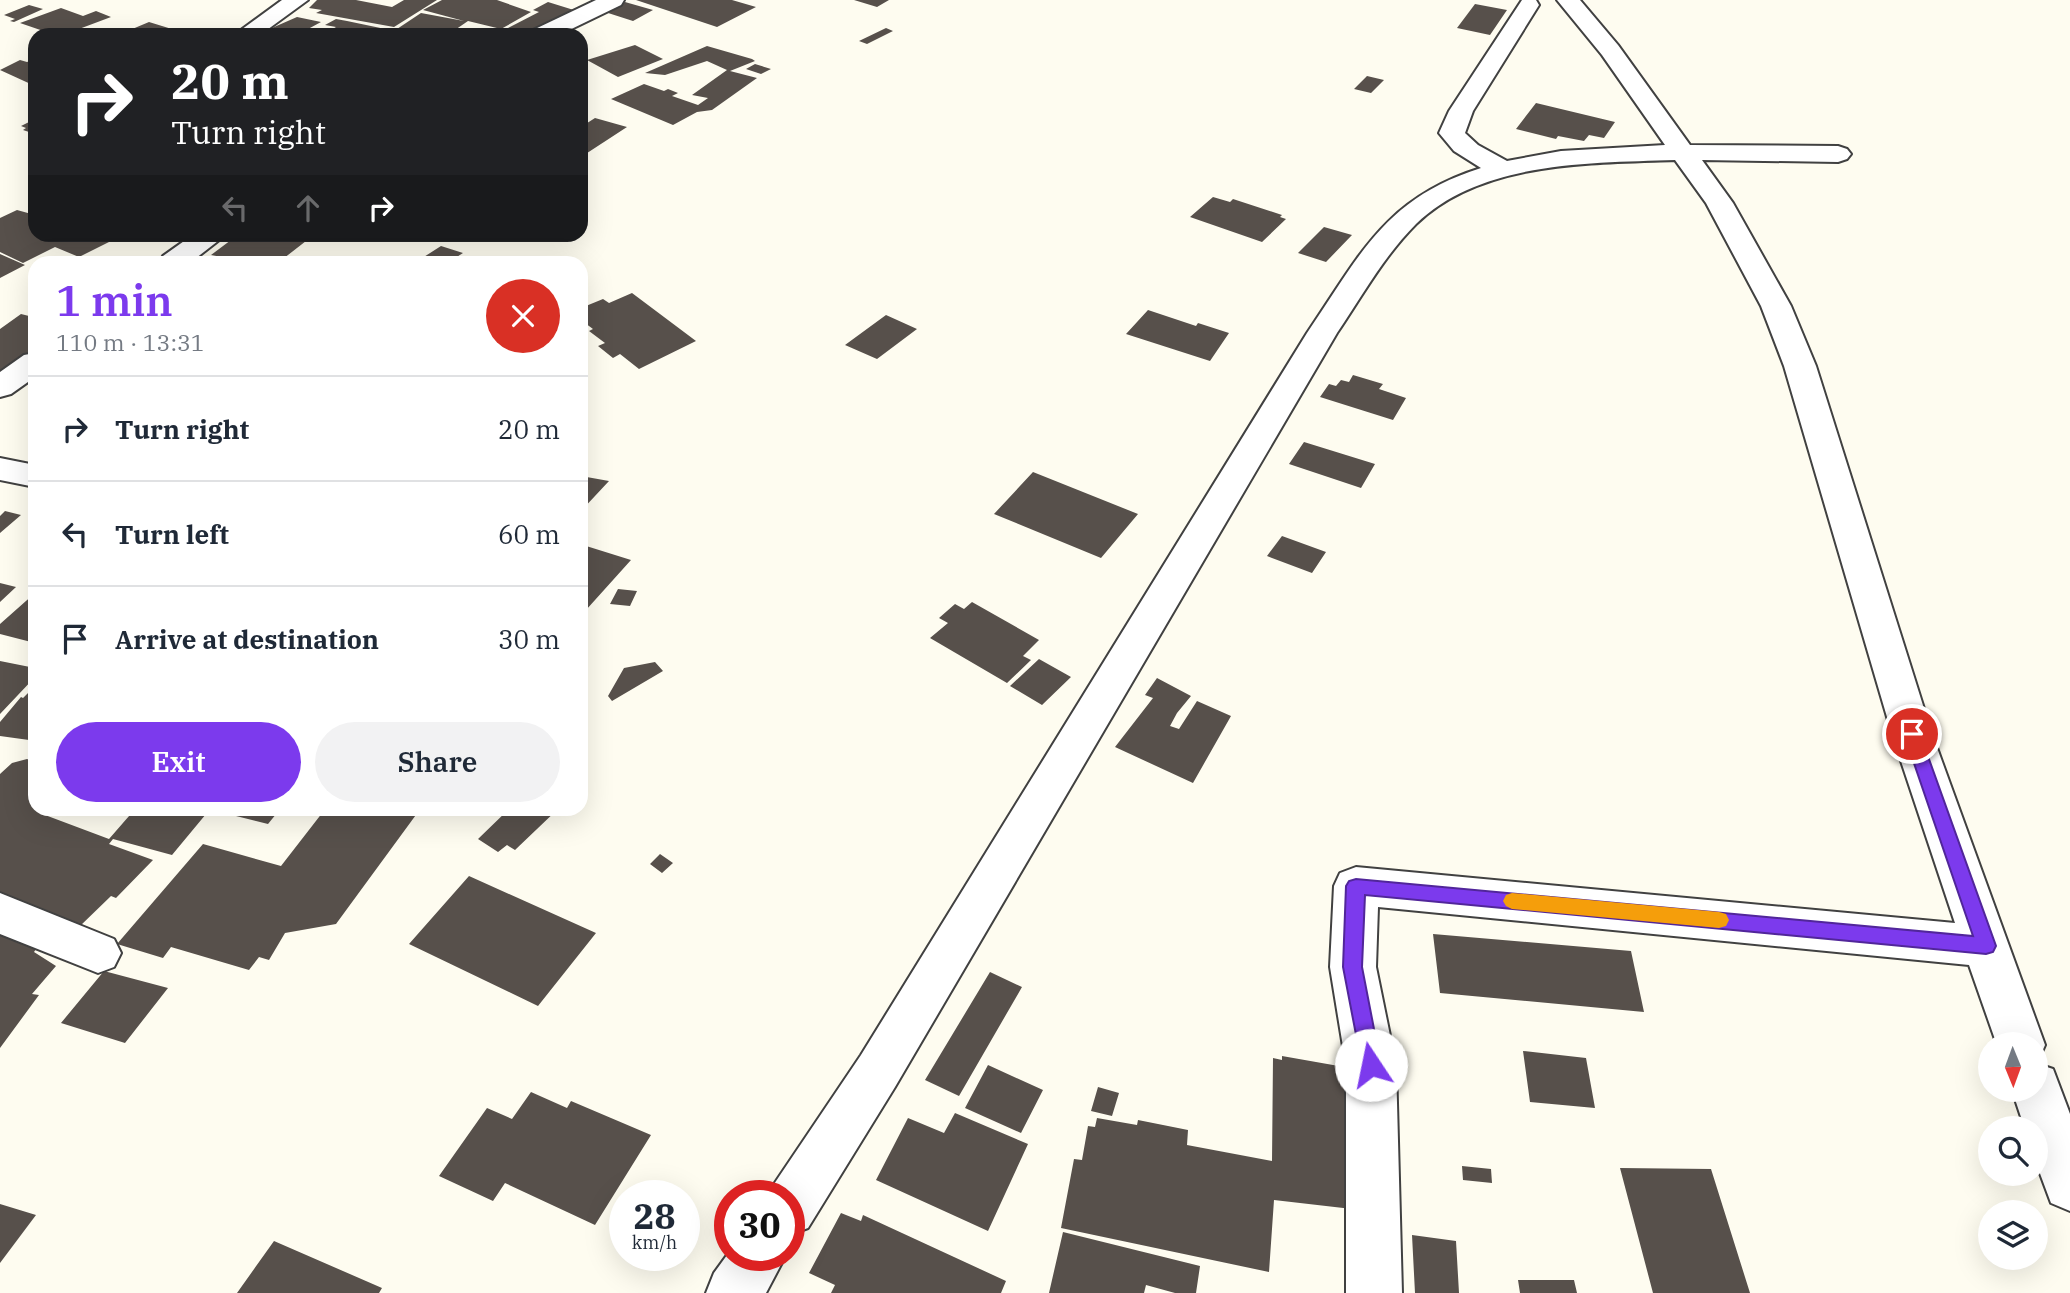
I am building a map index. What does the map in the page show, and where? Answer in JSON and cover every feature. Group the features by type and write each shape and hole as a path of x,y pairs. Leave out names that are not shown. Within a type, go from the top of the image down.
{"street":[{"path":"256,28 297,0"},
{"path":"555,28 613,0"},
{"path":"1568,0 1610,50 1685,153 1752,258 1776,306 1800,366 1912,734 2016,1032"},
{"path":"1504,169 1473,153 1460,144 1452,133 1461,111 1528,5"},
{"path":"805,1184 878,1072 1322,332 1405,219 1440,192 1504,169 1587,156 1685,153 1838,154"},
{"path":"182,256 202,242"},
{"path":"1,385 28,367"},
{"path":"0,469 28,475"},
{"path":"1374,1293 1371,1065 1353,967 1356,886 1986,946"},
{"path":"0,913 98,953"},
{"path":"2041,1102 2070,1185"},
{"path":"734,1293 748,1271"}],"building":[{"path":"317,0 356,0 392,7 404,0 437,0 394,27 316,13 322,10 309,8"},
{"path":"442,0 497,0 531,12 503,28 468,21 458,28 398,28 421,13 464,21 423,10"},
{"path":"636,0 732,0 756,7 717,27"},
{"path":"854,0 889,0 877,7"},
{"path":"548,2 577,11 542,28 508,28 539,12 533,10"},
{"path":"625,2 653,10 633,21 605,12"},
{"path":"1475,4 1507,10 1490,35 1457,28"},
{"path":"29,5 43,9 14,22 10,21 15,19 4,15"},
{"path":"61,8 83,16 96,11 111,17 82,28 35,28 20,23"},
{"path":"297,17 321,22 310,28 272,28"},
{"path":"336,19 380,28 334,28 325,25"},
{"path":"149,22 168,28 135,28"},
{"path":"886,28 893,31 867,44 859,41"},
{"path":"635,45 663,59 618,77 588,60"},
{"path":"707,46 752,59 755,61 730,71 757,78 712,110 697,112 673,125 611,99 644,84 664,91 668,89 678,93 672,96 698,105 708,98 692,95 727,70 707,61 665,75 645,73"},
{"path":"20,60 27,62 28,83 0,70"},
{"path":"755,64 771,69 761,74 746,69"},
{"path":"1367,76 1384,80 1371,93 1354,89"},
{"path":"1536,103 1615,122 1604,138 1589,135 1584,141 1558,136 1556,139 1516,129"},
{"path":"595,118 627,127 588,152 588,122"},
{"path":"28,122 28,132 23,130 26,128 21,126"},
{"path":"1213,197 1230,202 1233,199 1282,215 1280,217 1286,219 1262,242 1190,217"},
{"path":"17,210 28,213 28,242 109,242 81,256 55,247 37,256 28,256 28,260 23,263 0,252 0,218"},
{"path":"1324,227 1352,235 1326,262 1298,253"},
{"path":"228,242 305,242 287,256 211,255"},
{"path":"441,246 463,253 458,256 425,256"},
{"path":"0,254 25,265 0,278"},
{"path":"632,293 696,341 639,369 620,354 613,358 598,346 605,343 589,331 593,329 588,325 588,305 603,299 609,303"},
{"path":"1148,310 1196,326 1198,323 1229,333 1210,361 1126,334"},
{"path":"21,314 28,316 28,353 0,372 0,329"},
{"path":"886,315 917,329 877,359 845,345"},
{"path":"1353,375 1383,384 1379,389 1406,398 1393,420 1320,397 1329,384 1336,386 1341,380 1349,382"},
{"path":"1304,442 1375,464 1361,488 1289,464"},
{"path":"1033,472 1138,514 1101,558 994,514"},
{"path":"588,477 609,481 588,504"},
{"path":"5,511 21,515 0,533 0,516"},
{"path":"1282,536 1326,552 1312,573 1267,556"},
{"path":"588,547 631,560 588,608"},
{"path":"0,583 16,587 0,602"},
{"path":"618,589 637,591 630,606 610,604"},
{"path":"28,599 28,641 0,634 0,624"},
{"path":"972,602 1039,640 1023,656 1031,660 1007,683 930,638 948,623 939,618 955,604 964,609"},
{"path":"1039,659 1071,677 1042,705 1010,686"},
{"path":"0,661 28,667 28,684 0,714"},
{"path":"655,662 663,671 612,701 608,696 624,668"},
{"path":"1157,678 1191,696 1170,726 1179,729 1197,701 1231,716 1193,783 1115,747 1153,698 1145,695"},
{"path":"28,693 28,740 0,736 0,722 21,697"},
{"path":"28,759 28,816 48,816 109,839 129,816 204,816 172,855 113,839 109,844 153,860 116,898 111,896 78,928 0,897 0,774 12,763"},
{"path":"236,816 274,816 268,824"},
{"path":"320,816 415,816 336,924 285,933 269,960 259,957 249,970 171,947 163,958 117,944 203,844 281,866"},
{"path":"502,816 551,816 515,850 507,845 498,852 478,839"},
{"path":"660,854 673,863 662,873 650,864"},
{"path":"469,876 596,933 538,1006 409,944"},
{"path":"0,934 36,949 34,952 56,966 32,994 39,995 0,1048"},
{"path":"1433,934 1631,951 1644,1012 1440,993"},
{"path":"104,971 168,988 125,1043 61,1023"},
{"path":"990,972 1022,987 959,1096 925,1080"},
{"path":"1523,1051 1586,1058 1595,1108 1530,1102"},
{"path":"1282,1056 1350,1068 1352,1209 1274,1200 1269,1272 1061,1228 1074,1159 1082,1160 1088,1126 1095,1127 1097,1118 1137,1125 1138,1120 1188,1130 1187,1145 1272,1161 1273,1058 1282,1060"},
{"path":"988,1065 1043,1090 1021,1133 965,1108"},
{"path":"1098,1087 1119,1093 1112,1116 1091,1111"},
{"path":"531,1092 567,1108 571,1101 651,1135 623,1180 609,1180 609,1202 595,1225 505,1183 493,1201 439,1176 487,1108 512,1119"},
{"path":"955,1113 1028,1144 988,1231 876,1180 908,1118 944,1133"},
{"path":"1462,1166 1491,1169 1492,1183 1463,1180"},
{"path":"1620,1168 1711,1169 1750,1293 1653,1293"},
{"path":"0,1204 36,1215 0,1263"},
{"path":"841,1213 861,1221 863,1215 1006,1281 1001,1293 831,1293 835,1285 809,1273"},
{"path":"1063,1232 1200,1266 1196,1293 1175,1293 1146,1285 1144,1293 1049,1293"},
{"path":"1412,1235 1456,1241 1459,1293 1415,1293"},
{"path":"274,1241 382,1288 379,1293 237,1293"},
{"path":"1518,1280 1574,1280 1577,1293 1520,1293"}],"slow traffic":[{"path":"1512,901 1719,920"}],"route":[{"path":"1371,1065 1353,967 1356,886 1986,946 1912,734"}]}
